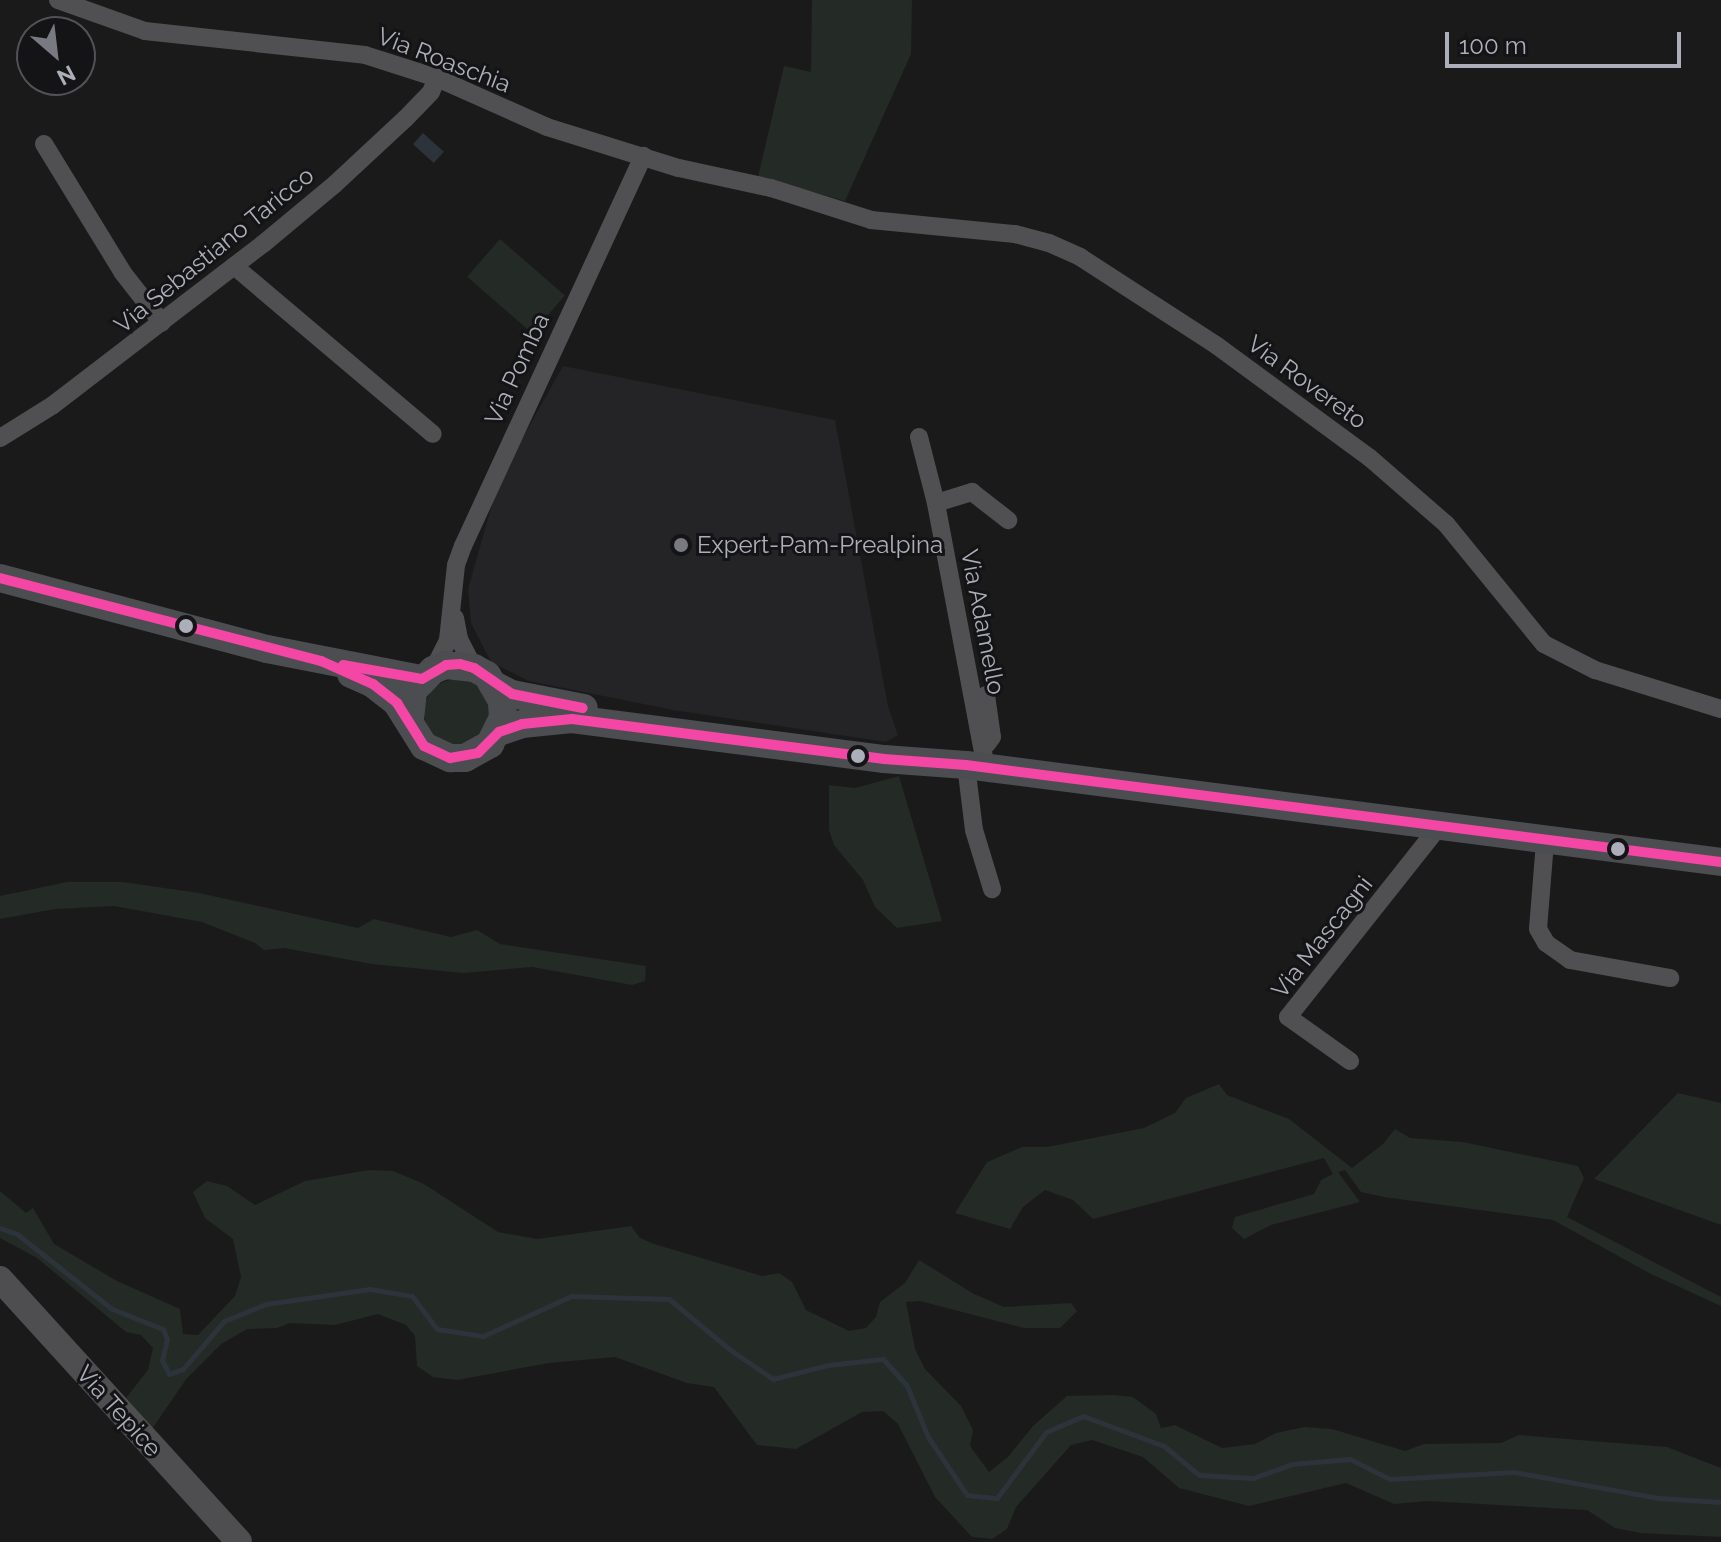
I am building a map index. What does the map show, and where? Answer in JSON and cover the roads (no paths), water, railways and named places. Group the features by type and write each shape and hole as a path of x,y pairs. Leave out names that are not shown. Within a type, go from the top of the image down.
{"main road":[{"path":"0,578 321,661 427,674 446,665 474,668 496,686 552,704 888,749 921,760"},
{"path":"321,661 373,684 397,703 424,746 450,758 478,753 499,732 522,724 572,719 884,759 978,761 1438,828 1721,862"},
{"path":"410,721 409,706 427,674"},
{"path":"496,686 502,701 499,732"}],"street":[{"name":"Via Roaschia","path":"58,0 145,31 346,51 437,78 547,127 679,168 771,188 805,200"},
{"name":"Via Sebastiano Taricco","path":"0,438 53,405 162,323 335,184 431,92 437,78"},
{"path":"44,144 123,273 162,323"},
{"name":"Via Pomba","path":"427,674 448,640 456,565 463,546 643,156"},
{"name":"Via Rovereto","path":"805,200 871,220 1015,234 1049,243 1080,257 1216,345 1370,458 1446,524 1544,644 1595,670 1721,709"},
{"path":"234,266 433,434"},
{"name":"Via Adamello","path":"919,437 936,503 978,761"},
{"name":"Via Adamello","path":"936,503 972,492 1008,520"},
{"name":"Via Pomba","path":"453,608 459,639 474,668"},
{"name":"Via Adamello","path":"978,761 992,737 986,695"},
{"path":"978,761 974,830 992,889"},
{"name":"Via Mascagni","path":"1350,1061 1288,1017 1438,828"},
{"path":"1545,842 1538,929 1546,943 1570,960 1670,978"},
{"name":"Via Tepice","path":"0,1279 239,1542"}],"waterway":[{"path":"0,1228 17,1234 112,1309 163,1329 167,1339 162,1360 169,1374 183,1369 224,1321 266,1304 370,1289 412,1296 437,1329 483,1336 571,1296 669,1299 729,1349 773,1379 828,1365 883,1359 907,1386 928,1437 967,1495 997,1498 1046,1432 1083,1416 1164,1446 1199,1475 1253,1478 1292,1464 1350,1459 1390,1479 1514,1472 1658,1498 1721,1502"}],"place":[{"name":"Expert-Pam-Prealpina","path":"681,545"}]}
